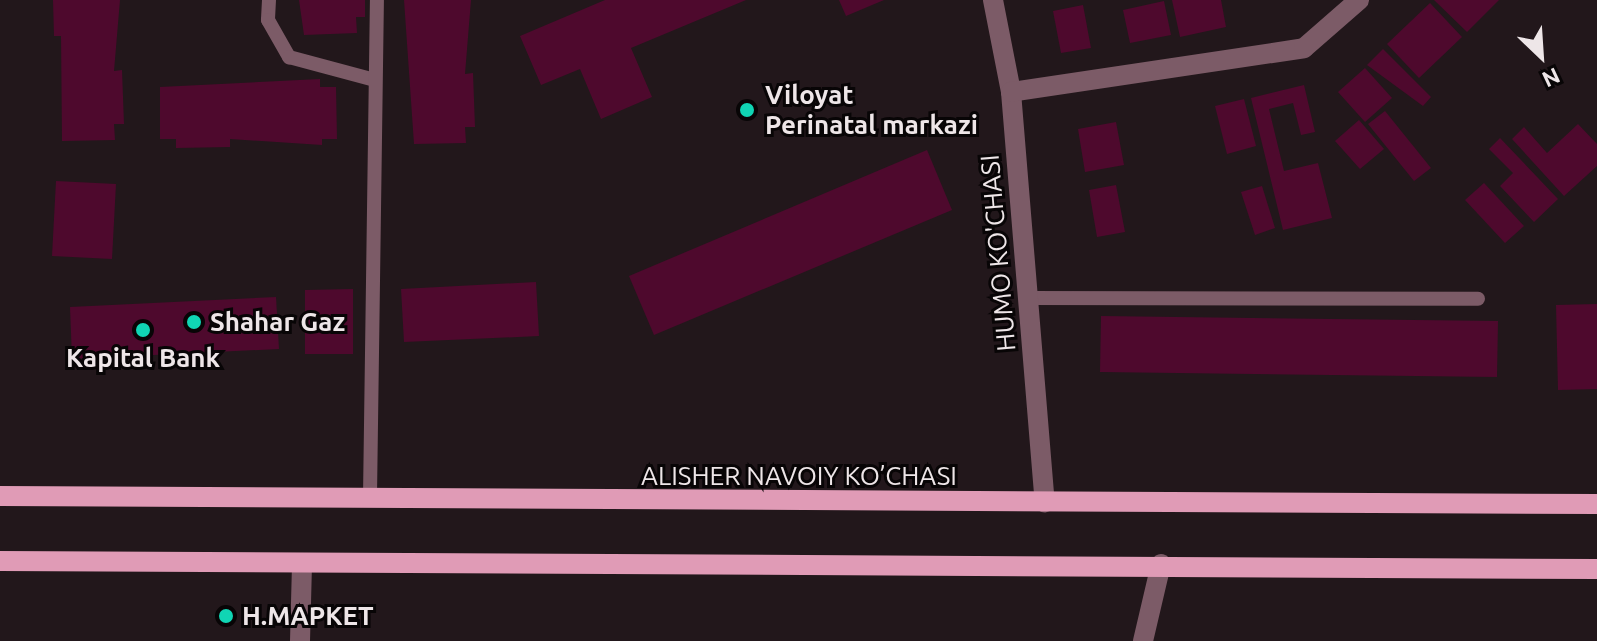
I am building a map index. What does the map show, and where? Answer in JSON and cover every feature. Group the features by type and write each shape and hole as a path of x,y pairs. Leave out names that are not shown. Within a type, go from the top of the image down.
{"main road":[{"name":"ALISHER NAVOIY KO’CHASI","path":"0,496 1597,504"},
{"path":"0,561 302,565 1161,564 1597,569"}],"street":[{"name":"HUMO KO'CHASI","path":"993,0 1011,92 1045,503"},
{"path":"1011,92 1304,48 1359,0"},
{"path":"1143,641 1161,564"},
{"path":"300,641 302,565"}],"lane":[{"path":"269,0 268,20 289,57 371,79"},
{"path":"370,496 371,79 377,0"},
{"path":"1028,298 1478,299"}],"building":[{"path":"53,0 120,0 114,71 122,70 124,124 114,124 115,140 62,141 61,36 54,36"},
{"path":"299,0 365,0 365,17 356,17 357,33 304,35"},
{"path":"404,0 471,0 465,74 473,73 475,127 465,127 466,143 414,144"},
{"path":"605,0 746,0 631,48 652,97 601,119 580,69 541,85 520,36"},
{"path":"839,0 884,0 846,16"},
{"path":"1172,0 1221,0 1226,27 1180,37"},
{"path":"1434,0 1499,0 1467,32"},
{"path":"1164,1 1171,35 1130,43 1123,10"},
{"path":"1430,3 1462,37 1419,78 1387,44"},
{"path":"1083,5 1091,48 1061,53 1053,11"},
{"path":"1383,49 1431,97 1423,106 1367,65"},
{"path":"1365,68 1392,98 1365,122 1338,92"},
{"path":"320,79 320,87 336,87 337,139 322,139 322,145 230,139 230,147 176,148 176,139 160,139 160,87"},
{"path":"1304,85 1315,132 1301,135 1293,103 1269,109 1284,171 1318,163 1332,218 1283,230 1251,98"},
{"path":"1244,99 1256,146 1227,154 1215,106"},
{"path":"1385,111 1431,168 1414,181 1368,124"},
{"path":"1359,120 1384,149 1360,169 1335,141"},
{"path":"1116,122 1124,165 1085,172 1078,129"},
{"path":"1578,124 1597,144 1597,166 1564,196 1512,139 1524,127 1547,153"},
{"path":"1500,138 1558,199 1534,222 1500,186 1513,173 1489,149"},
{"path":"927,150 952,210 654,335 629,276"},
{"path":"56,181 116,184 112,259 52,256"},
{"path":"1484,183 1524,226 1505,243 1465,200"},
{"path":"1116,185 1125,232 1097,237 1089,190"},
{"path":"1262,186 1275,228 1255,235 1241,192"},
{"path":"536,282 539,336 404,342 401,289"},
{"path":"353,289 353,354 305,354 305,290"},
{"path":"276,297 279,349 72,359 70,307"},
{"path":"1597,304 1597,389 1558,390 1556,305"},
{"path":"1101,316 1498,321 1497,377 1100,372"}],"place":[{"name":"Viloyat Perinatal markazi","path":"747,110"},
{"name":"Shahar Gaz","path":"194,322"},
{"name":"Kapital Bank","path":"143,330"},
{"name":"Н.МАРКЕТ","path":"226,616"}]}
